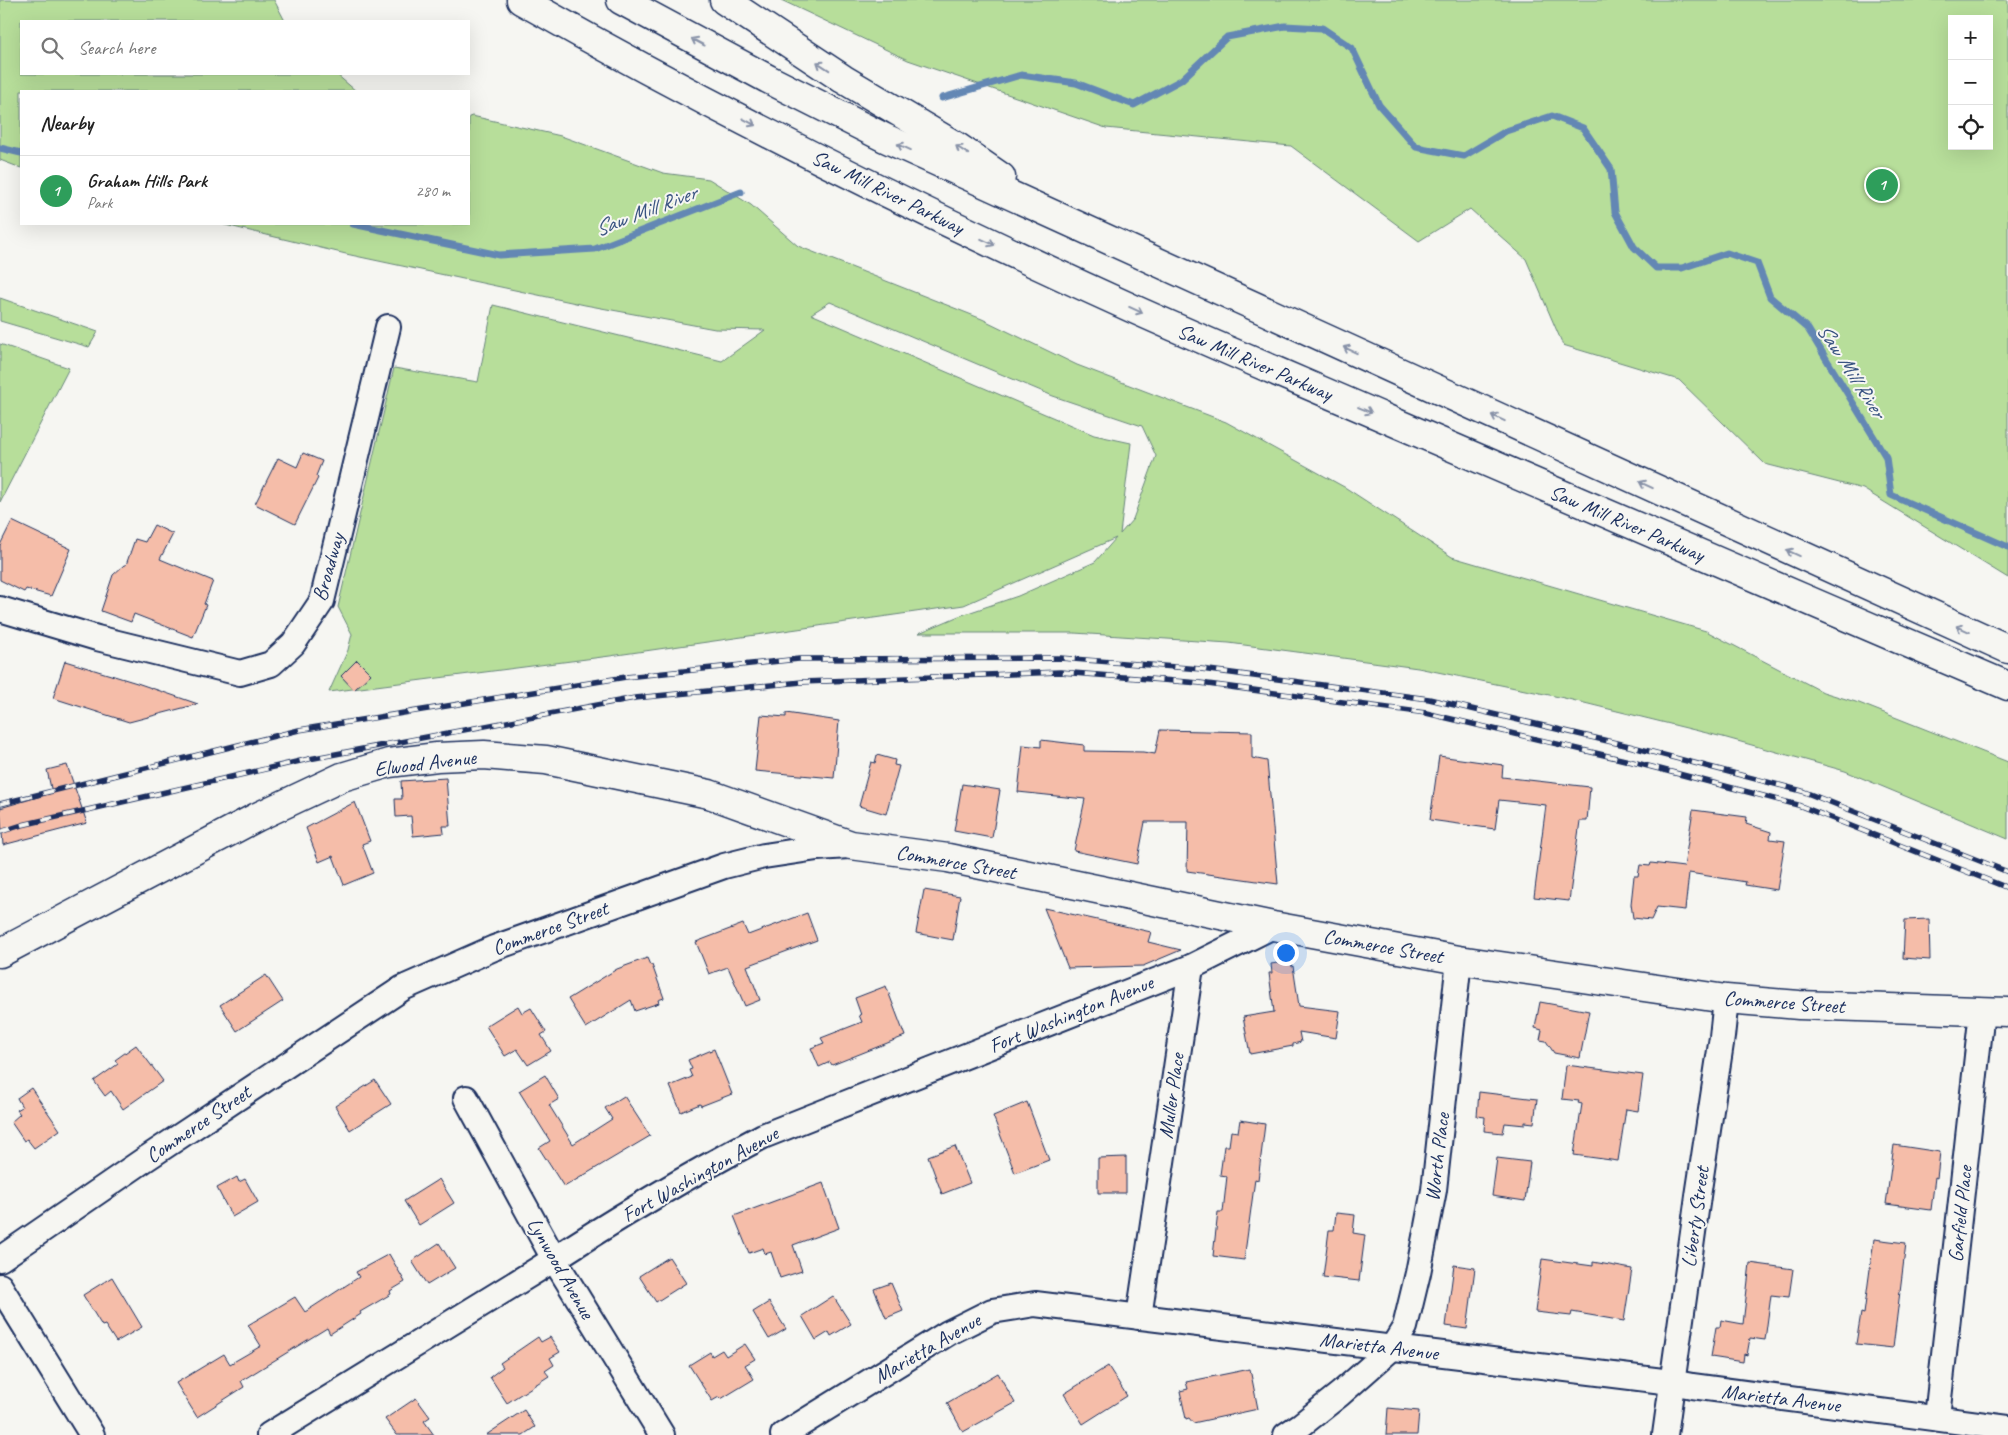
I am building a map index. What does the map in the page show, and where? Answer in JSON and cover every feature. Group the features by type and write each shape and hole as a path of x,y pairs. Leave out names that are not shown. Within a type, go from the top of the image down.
{"main road":[{"path":"499,0 714,104"},
{"name":"Saw Mill River Parkway","path":"521,0 714,104 976,236 1139,311 2008,686"},
{"name":"Saw Mill River Parkway","path":"621,0 761,75 885,138 2008,649"},
{"path":"724,0 843,79 956,146 1060,217"},
{"name":"Elwood Avenue","path":"0,953 298,797 342,777 389,763 408,760 484,755 546,760 611,772 709,794 851,845"},
{"name":"Commerce Street","path":"851,845 948,858 1273,926 1459,960 1726,999 1799,1005 1995,1011"}],"street":[{"name":"Broadway","path":"0,609 98,638 240,673 271,664 293,644 322,601 388,327"},
{"name":"Commerce Street","path":"0,1258 403,988 494,948 724,866 764,856 851,845"},
{"path":"1191,967 1273,926"},
{"name":"Worth Place","path":"1286,1435 1340,1394 1392,1348 1405,1327 1418,1273 1434,1190 1459,960"},
{"name":"Fort Washington Avenue","path":"269,1435 702,1169 763,1136 1191,967"},
{"name":"Muller Place","path":"1139,1317 1191,967"},
{"name":"Liberty Street","path":"1665,1435 1726,999"},
{"name":"Garfield Place","path":"1937,1418 1995,1011"},
{"name":"Lynwood Avenue","path":"466,1098 554,1259 662,1435"},
{"path":"0,1286 92,1435"},
{"name":"Marietta Avenue","path":"783,1435 948,1333 992,1311 1035,1304 1671,1382 2008,1428"}],"green space":[{"path":"0,0 274,0 284,20 20,20 20,75 337,75 355,90 20,90 20,168 0,160"},
{"path":"781,0 2008,0 2008,578 1863,489 1765,464 1679,380 1563,345 1526,259 1470,209 1419,241 1291,146 1106,128 908,60"},
{"path":"472,116 561,136 663,173 709,179 751,205 798,246 982,319 1077,365 1226,422 1346,488 1452,557 1706,631 1823,692 1859,703 2008,762 2008,839 1845,771 1723,737 1564,698 1418,668 1229,643 1074,633 919,633 959,616 1018,596 1095,562 1116,538 964,605 610,656 329,692 348,650 352,634 338,607 394,368 478,382 493,305 722,361 765,330 715,329 585,305 346,254 225,225 470,225 470,117","holes":["830,302 1053,396 1142,426 1156,456 1133,519 1120,534 1131,443 1094,435 811,314"]},
{"path":"0,298 98,332 89,347 0,321"},
{"path":"0,344 69,368 0,502"}],"building":[{"path":"303,453 322,461 316,476 318,478 295,524 255,504 278,458 297,467"},
{"path":"12,521 71,549 51,596 26,589 24,592 0,580 0,545"},
{"path":"154,525 173,534 160,559 213,581 193,637 134,614 131,622 101,611 113,575 126,565 135,539 145,542"},
{"path":"357,660 371,674 354,690 341,676"},
{"path":"65,661 198,704 129,722 53,698"},
{"path":"786,713 839,721 834,778 755,771 761,715 786,717"},
{"path":"1160,730 1252,732 1252,758 1267,761 1278,884 1187,871 1188,822 1145,822 1137,864 1074,851 1085,799 1018,792 1023,745 1041,747 1041,740 1084,745 1084,751 1155,754"},
{"path":"877,755 895,760 894,765 899,766 886,814 859,806 871,762 875,763"},
{"path":"1439,756 1503,765 1502,777 1590,787 1587,821 1580,821 1569,901 1534,897 1546,805 1499,800 1495,829 1430,820"},
{"path":"67,765 87,823 3,845 0,808 52,793 47,770"},
{"path":"446,778 450,826 443,826 444,833 413,836 411,816 396,817 395,799 402,799 401,781"},
{"path":"962,784 1000,790 992,838 954,831"},
{"path":"355,802 370,841 362,844 373,873 344,885 333,856 319,862 306,828"},
{"path":"1693,810 1747,817 1746,824 1771,832 1770,839 1785,841 1777,890 1745,885 1746,882 1689,873 1685,910 1657,907 1651,920 1633,918 1631,904 1634,876 1638,876 1640,865 1650,866 1651,863 1684,867"},
{"path":"924,890 960,896 953,940 916,933"},
{"path":"1044,908 1151,932 1148,942 1181,950 1143,966 1068,968"},
{"path":"807,913 817,940 747,966 760,1000 745,1006 728,967 709,974 696,942 743,924 748,935"},
{"path":"1929,919 1930,960 1903,958 1905,920"},
{"path":"647,958 650,965 652,965 664,998 658,1000 659,1003 635,1011 631,1000 586,1028 568,999 617,969"},
{"path":"1291,961 1299,1006 1340,1011 1336,1038 1299,1032 1301,1042 1293,1044 1293,1046 1250,1054 1243,1017 1274,1012 1269,973 1272,973 1271,964"},
{"path":"266,975 283,1001 237,1031 220,1005"},
{"path":"886,986 905,1036 832,1065 830,1062 819,1067 811,1048 824,1043 821,1038 862,1022 855,998"},
{"path":"1540,1002 1589,1011 1580,1058 1554,1053 1546,1041 1540,1040 1542,1030 1535,1028"},
{"path":"518,1006 522,1013 531,1008 546,1032 541,1035 551,1051 528,1065 517,1049 505,1056 486,1026"},
{"path":"136,1045 163,1081 123,1109 111,1091 105,1096 94,1081 118,1064 115,1060"},
{"path":"714,1049 732,1094 681,1112 670,1086 692,1077 689,1070 692,1069 688,1060"},
{"path":"1566,1065 1643,1075 1638,1111 1626,1109 1618,1161 1574,1155 1582,1104 1578,1103 1579,1101 1562,1099"},
{"path":"545,1075 559,1099 549,1105 573,1144 612,1119 605,1108 624,1096 650,1136 564,1187 539,1148 550,1141 519,1091"},
{"path":"375,1080 391,1104 350,1130 335,1106"},
{"path":"31,1088 60,1130 34,1148 27,1139 24,1141 11,1122 20,1114 17,1110 22,1107 17,1098"},
{"path":"1479,1092 1537,1099 1534,1123 1525,1122 1525,1125 1505,1123 1503,1133 1484,1131 1485,1117 1477,1116"},
{"path":"1027,1102 1049,1160 1015,1173 993,1116"},
{"path":"1240,1120 1265,1124 1258,1180 1255,1179 1244,1260 1213,1256 1218,1212 1223,1212 1227,1176 1220,1175 1224,1146 1229,1146 1231,1131 1238,1132"},
{"path":"1894,1145 1940,1152 1931,1210 1886,1204"},
{"path":"955,1146 970,1183 942,1194 928,1156"},
{"path":"1126,1157 1126,1193 1098,1193 1098,1158"},
{"path":"1497,1158 1530,1162 1525,1201 1492,1196"},
{"path":"237,1177 239,1182 245,1179 258,1202 232,1217 217,1188"},
{"path":"439,1179 454,1203 419,1225 404,1201"},
{"path":"823,1183 839,1228 793,1245 802,1271 780,1278 771,1252 765,1254 763,1248 749,1253 734,1216"},
{"path":"1336,1213 1355,1215 1353,1233 1365,1235 1359,1281 1323,1277 1329,1230 1334,1230"},
{"path":"1874,1239 1906,1243 1893,1348 1856,1344 1861,1313 1864,1314"},
{"path":"439,1243 455,1268 427,1285 412,1261"},
{"path":"389,1254 405,1282 390,1291 391,1294 360,1312 361,1314 330,1334 327,1328 241,1381 244,1387 197,1417 176,1383 224,1354 230,1364 261,1346 248,1325 295,1297 305,1312 359,1277 356,1272"},
{"path":"669,1257 686,1283 656,1302 639,1276"},
{"path":"1542,1259 1593,1266 1593,1262 1632,1269 1624,1321 1572,1312 1571,1316 1535,1312"},
{"path":"1750,1263 1793,1269 1789,1297 1771,1295 1765,1340 1750,1338 1747,1355 1744,1354 1743,1362 1711,1357 1716,1327 1720,1327 1721,1320 1743,1324"},
{"path":"1454,1265 1475,1268 1467,1329 1446,1326"},
{"path":"112,1277 142,1327 116,1342 105,1325 102,1326 83,1295"},
{"path":"891,1283 903,1311 886,1318 874,1289"},
{"path":"833,1296 851,1324 831,1336 829,1332 816,1340 802,1316"},
{"path":"769,1302 786,1329 769,1339 753,1312"},
{"path":"538,1337 541,1342 550,1337 560,1352 550,1358 554,1365 545,1371 549,1376 507,1403 490,1377 503,1367 500,1363"},
{"path":"745,1344 755,1359 745,1365 754,1379 721,1399 719,1397 712,1401 689,1365 710,1352 712,1356 722,1350 726,1356"},
{"path":"1108,1366 1127,1396 1083,1424 1064,1394"},
{"path":"1250,1369 1258,1409 1193,1423 1189,1418 1186,1419 1180,1391 1188,1389 1186,1382"},
{"path":"998,1373 1015,1403 963,1432 947,1403"},
{"path":"416,1398 430,1417 424,1421 434,1435 397,1435 385,1419"},
{"path":"1388,1408 1419,1411 1417,1435 1386,1435"},
{"path":"524,1410 535,1427 523,1435 486,1435"}],"waterway":[{"name":"Saw Mill River","path":"942,98 1021,75 1076,83 1134,105 1181,80 1227,37 1285,26 1322,28 1352,48 1379,105 1416,147 1464,156 1506,131 1552,116 1583,128 1611,169 1615,212 1634,247 1656,268 1682,268 1727,253 1757,263 1770,297 1808,329 1886,457 1891,495 2008,547"},
{"name":"Saw Mill River","path":"0,148 20,153"},
{"name":"Saw Mill River","path":"358,225 499,255 595,249 741,192"}],"railway":[{"path":"0,804 299,730 626,677 799,659 1060,658 1201,669 1429,699 1629,746 1802,791 2008,872"},
{"path":"0,832 22,825 309,759 635,698 802,682 1060,672 1200,683 1426,713 1625,760 1798,805 2008,888"}],"place":[{"name":"Graham Hills Park","path":"1882,185"}]}
